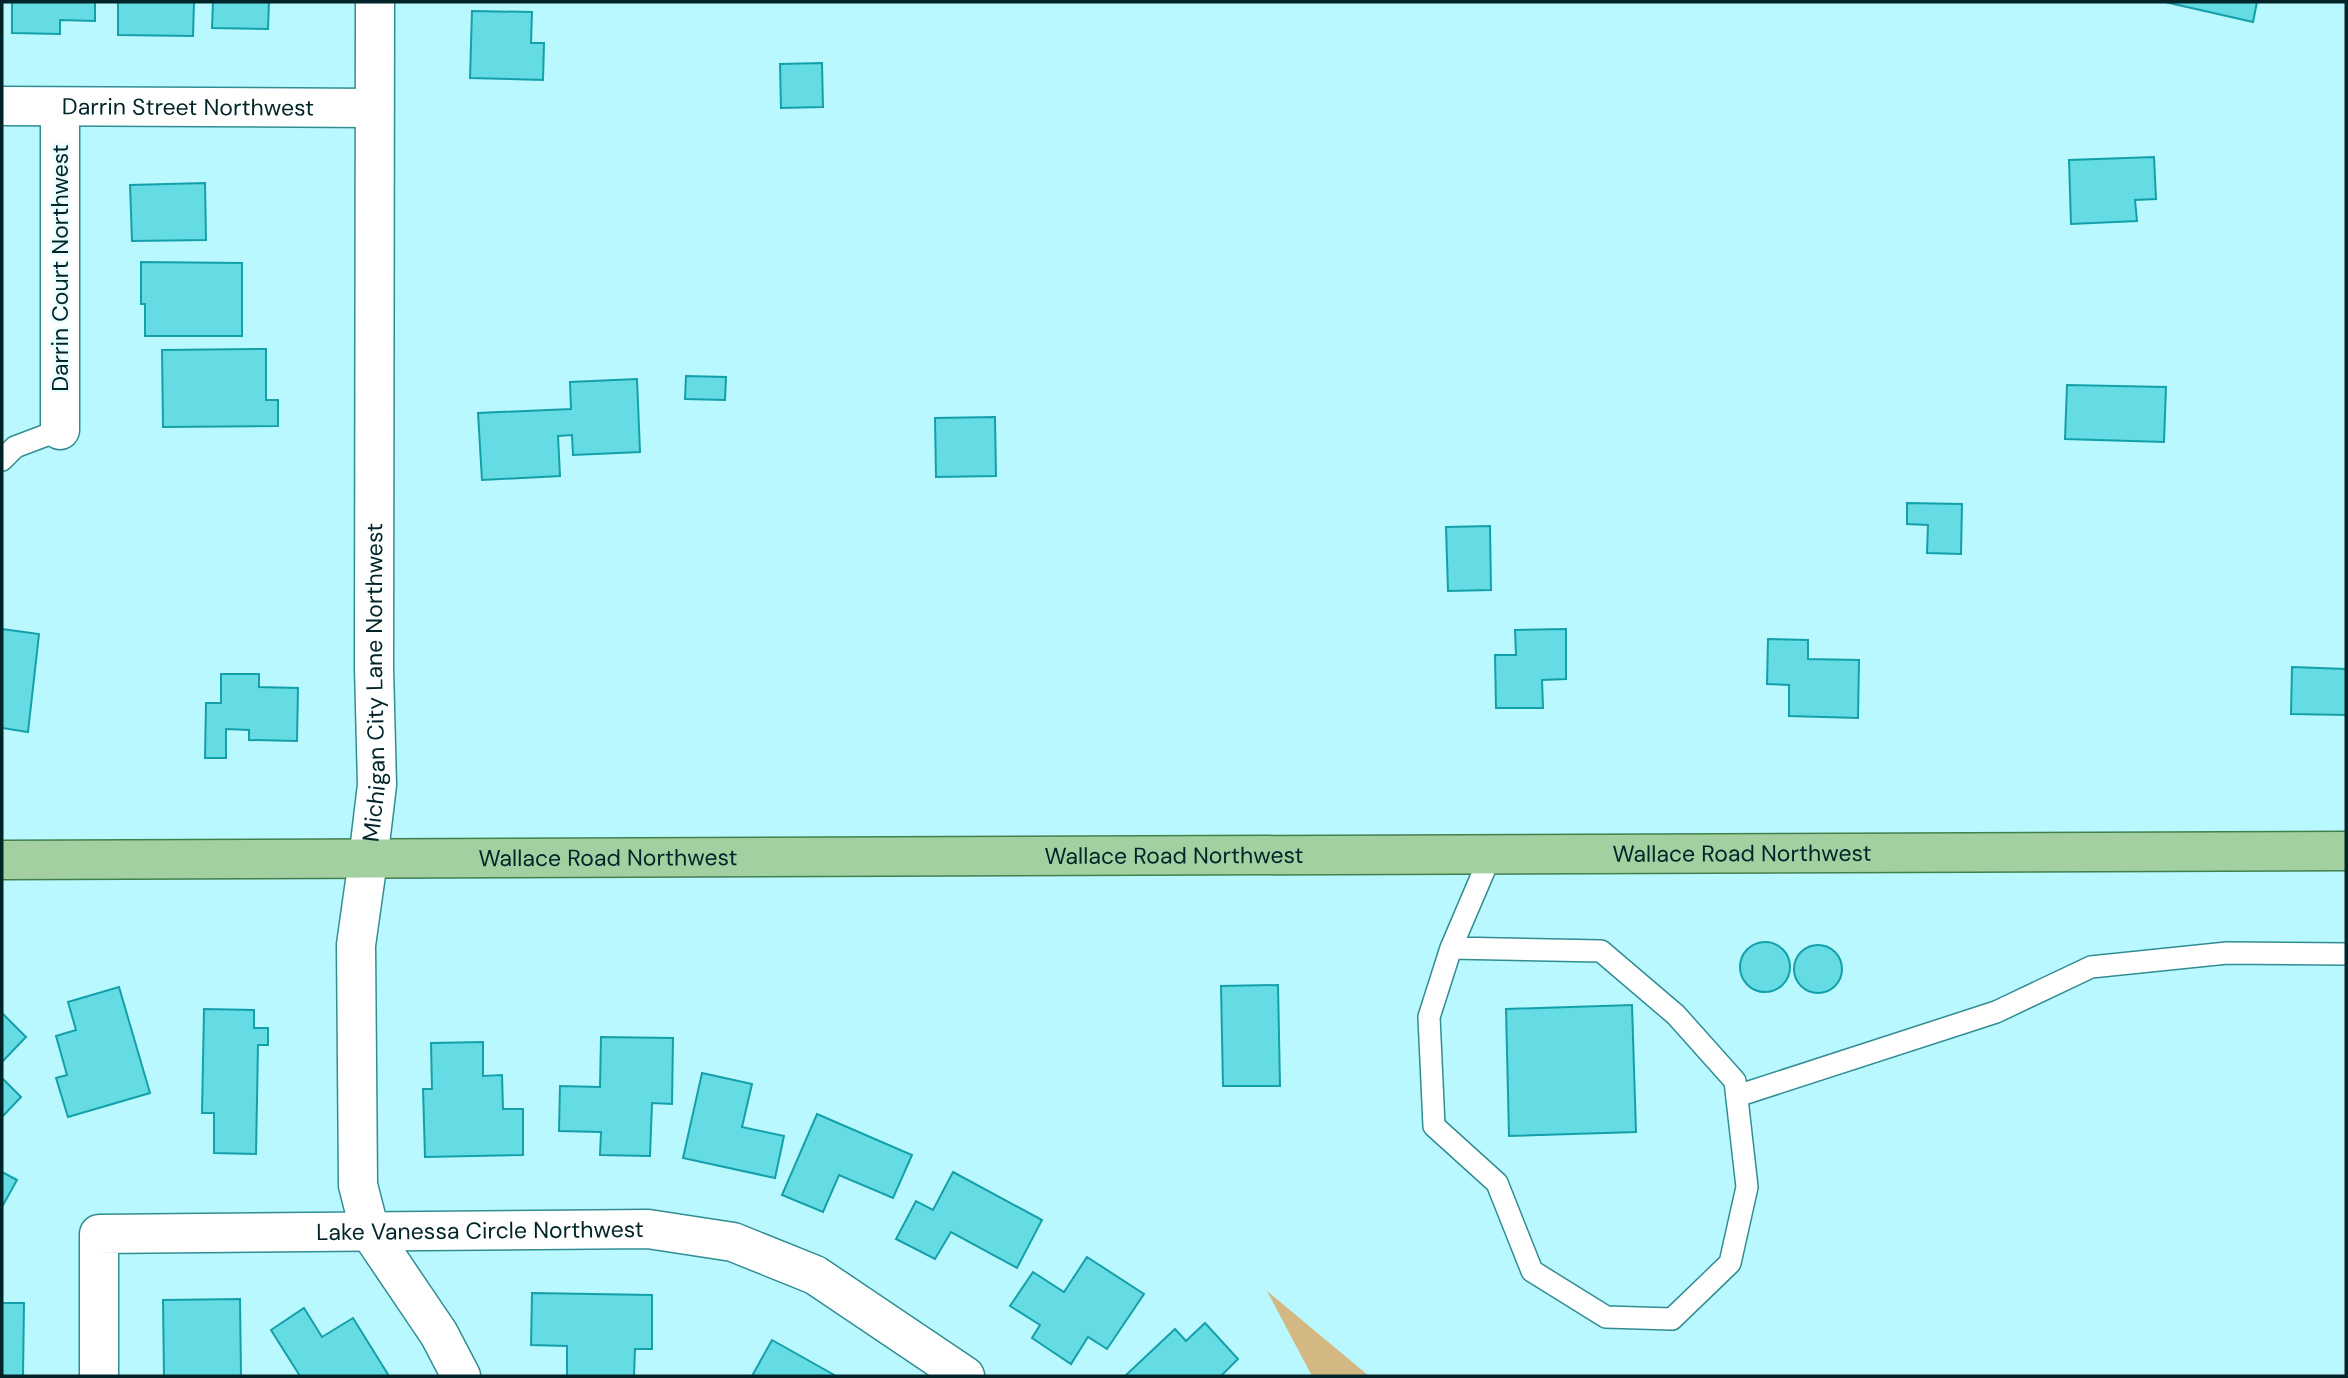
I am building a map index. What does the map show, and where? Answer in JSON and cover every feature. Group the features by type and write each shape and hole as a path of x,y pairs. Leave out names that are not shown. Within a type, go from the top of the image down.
{"main road":[{"name":"Wallace Road Northwest","path":"2,860 1492,852 2346,851"}],"street":[{"name":"Michigan City Lane Northwest","path":"374,2 374,668 377,785 356,945 358,1185 370,1233 439,1334 461,1376"},
{"name":"Darrin Street Northwest","path":"2,106 374,108"},
{"name":"Darrin Court Northwest","path":"60,107 60,430"},
{"name":"Lake Vanessa Circle Northwest","path":"99,1376 99,1234 648,1229 733,1242 816,1275 965,1376"}],"lane":[{"path":"2,460 15,447 60,430"},
{"path":"1451,948 1601,951 1676,1015 1735,1081 1747,1187 1730,1263 1672,1319 1606,1317 1532,1271 1497,1183 1434,1126 1429,1017 1451,948 1492,852"},
{"path":"1737,1096 1996,1012 2091,967 2227,953 2346,954"}],"shaded area":[{"path":"1267,1291 1369,1376 1312,1376"}],"building":[{"path":"12,2 95,2 95,21 60,20 60,34 12,33"},
{"path":"118,2 194,2 193,36 118,35"},
{"path":"213,2 269,2 268,29 212,28"},
{"path":"2165,2 2257,2 2253,22"},
{"path":"472,11 532,12 531,43 544,43 543,80 470,78"},
{"path":"822,63 823,107 781,108 780,64"},
{"path":"2154,157 2156,199 2135,200 2137,221 2071,224 2069,160"},
{"path":"205,183 206,240 132,241 130,185"},
{"path":"141,262 242,263 242,336 145,336 145,304 141,304"},
{"path":"266,349 266,400 278,400 278,426 163,427 162,350"},
{"path":"686,376 726,377 725,400 685,399"},
{"path":"637,379 640,452 573,455 572,435 558,436 560,476 482,480 478,413 571,409 570,382"},
{"path":"2067,385 2166,387 2164,442 2065,439"},
{"path":"995,417 996,476 936,477 935,418"},
{"path":"1907,503 1962,504 1961,554 1927,553 1928,525 1907,524"},
{"path":"1490,526 1491,590 1448,591 1446,527"},
{"path":"2,629 39,634 28,732 2,728"},
{"path":"1566,629 1566,679 1542,680 1543,708 1496,708 1495,655 1516,655 1515,630"},
{"path":"1768,639 1808,640 1808,659 1859,660 1858,718 1789,716 1789,685 1767,684"},
{"path":"2292,667 2346,669 2346,715 2291,714"},
{"path":"221,674 259,674 259,687 298,688 297,741 249,740 249,730 226,729 226,758 205,758 206,703 221,703"},
{"path":"1765,942 1783,949 1790,967 1783,985 1765,992 1747,985 1740,967 1747,949"},
{"path":"1818,945 1835,952 1842,969 1835,986 1818,993 1801,986 1794,969 1801,952"},
{"path":"1278,985 1280,1086 1223,1086 1221,986"},
{"path":"119,987 150,1093 68,1117 56,1078 67,1075 56,1036 76,1030 68,1002"},
{"path":"1632,1005 1636,1132 1509,1136 1506,1009"},
{"path":"204,1009 254,1010 254,1028 268,1028 268,1045 258,1045 256,1154 214,1153 214,1113 202,1113"},
{"path":"2,1013 26,1037 2,1062"},
{"path":"601,1037 673,1038 672,1104 652,1103 650,1156 600,1155 601,1132 559,1131 560,1086 600,1087"},
{"path":"483,1042 483,1076 502,1075 503,1109 523,1109 523,1155 425,1157 423,1089 432,1089 431,1043"},
{"path":"702,1073 752,1084 742,1127 784,1136 775,1178 683,1158"},
{"path":"2,1078 21,1097 2,1117"},
{"path":"817,1114 912,1155 893,1198 839,1175 823,1212 782,1195"},
{"path":"2,1172 17,1180 2,1207"},
{"path":"953,1172 1042,1220 1017,1268 951,1232 935,1259 896,1239 916,1201 933,1210"},
{"path":"1087,1257 1144,1294 1107,1349 1088,1337 1071,1364 1032,1338 1040,1325 1010,1306 1033,1272 1064,1292"},
{"path":"532,1293 652,1295 652,1349 635,1349 634,1376 567,1376 567,1346 531,1345"},
{"path":"240,1299 241,1376 164,1376 163,1300"},
{"path":"2,1303 24,1303 23,1376 2,1376"},
{"path":"304,1308 322,1337 353,1318 389,1376 300,1376 271,1330"},
{"path":"1205,1323 1238,1359 1221,1376 1125,1376 1175,1329 1186,1341"},
{"path":"772,1340 836,1376 752,1376"}]}
